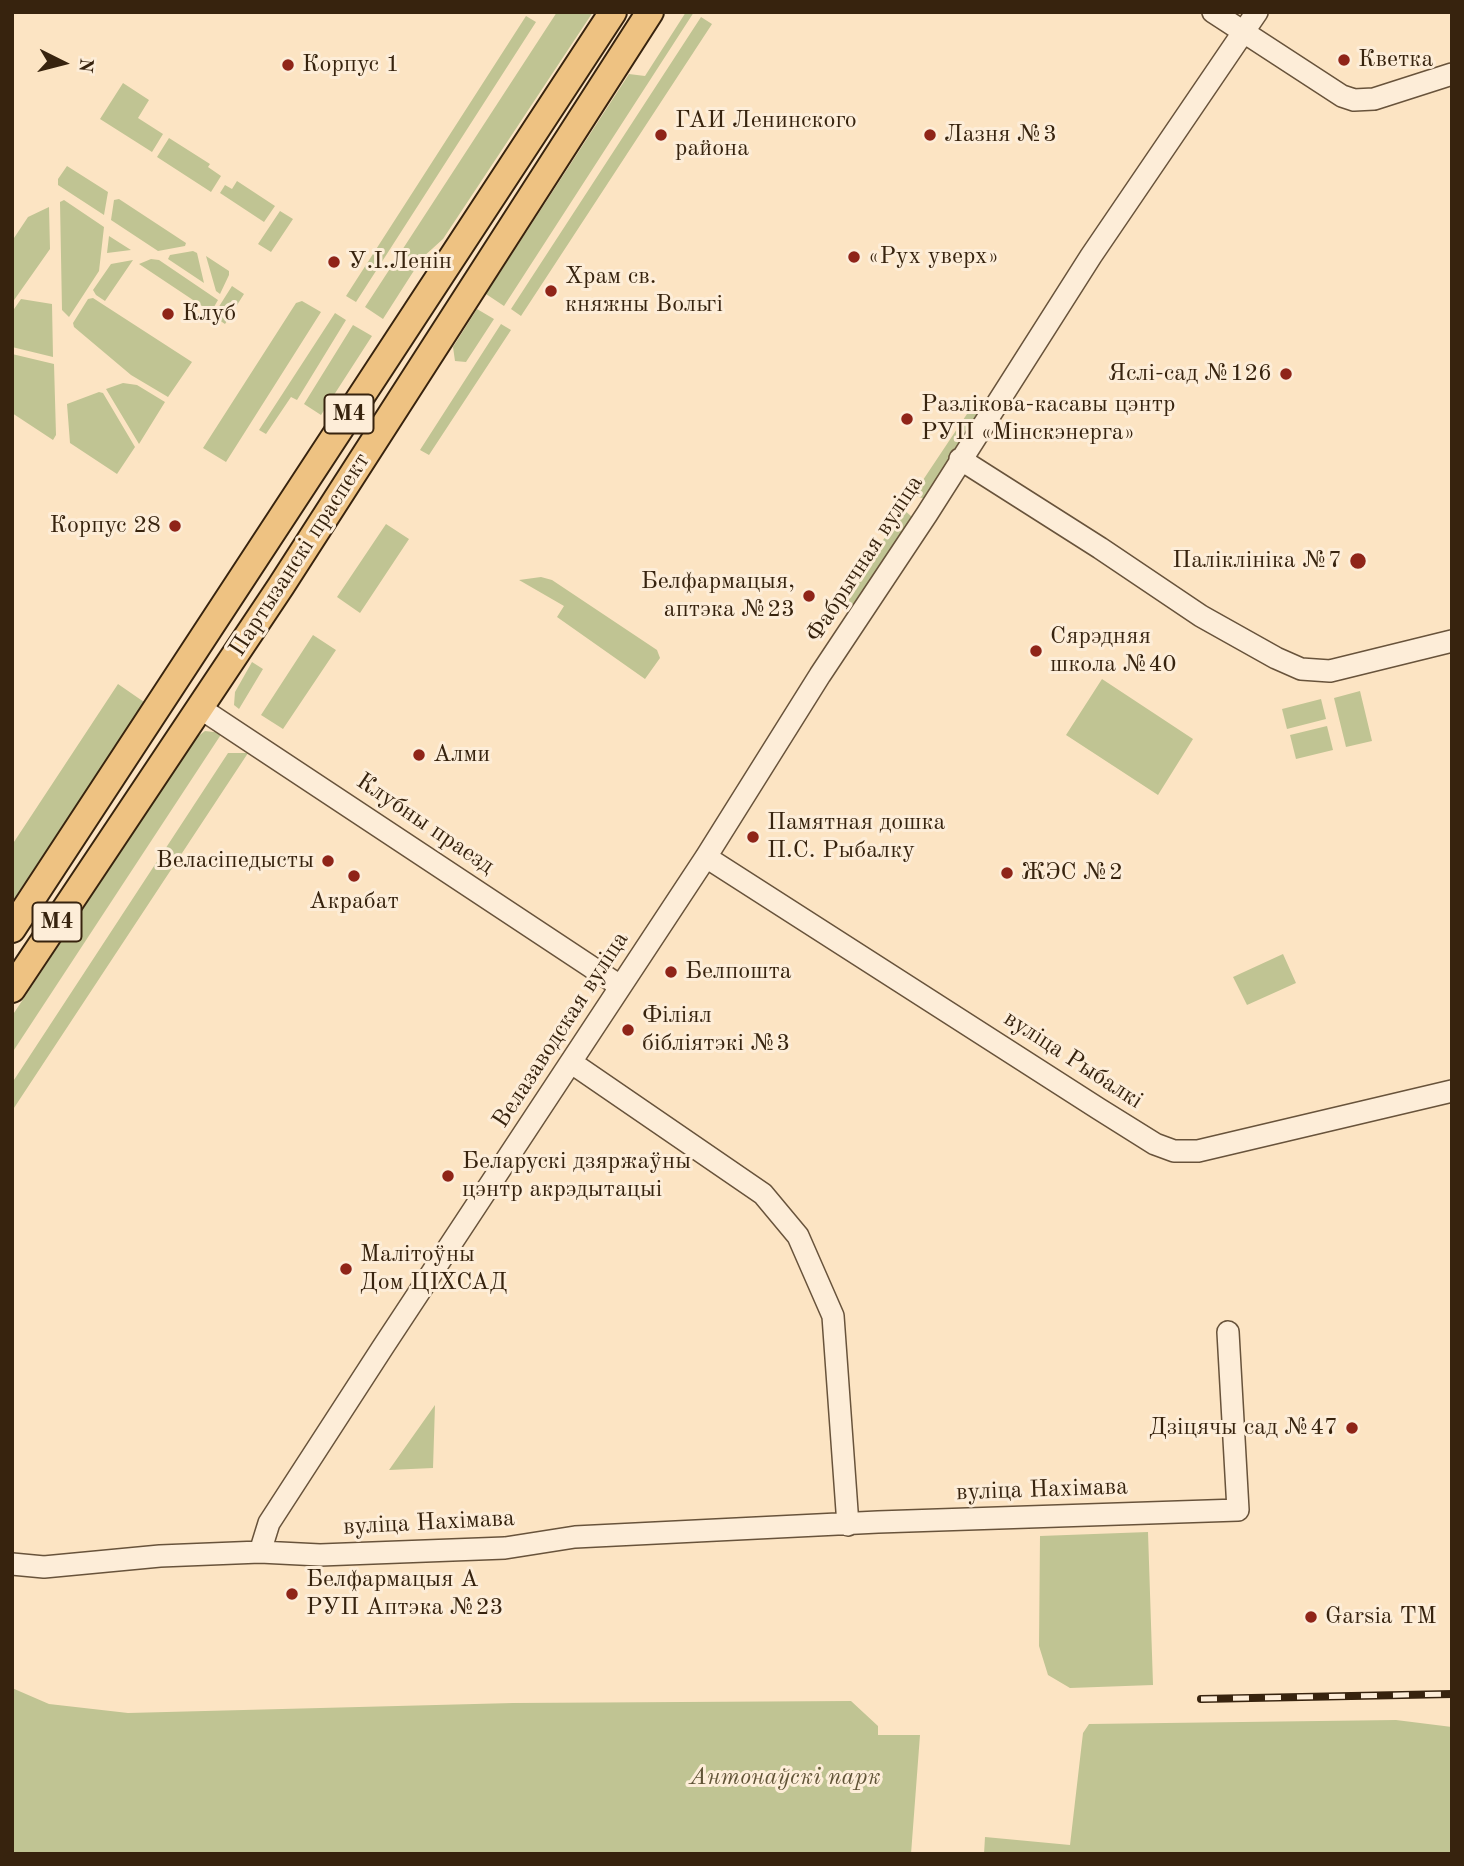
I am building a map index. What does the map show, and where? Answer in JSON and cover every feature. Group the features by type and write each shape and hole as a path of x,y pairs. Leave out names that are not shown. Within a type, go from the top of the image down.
{"main road":[{"name":"Партызанскі праспект","path":"12,929 613,12"},
{"name":"Партызанскі праспект","path":"12,989 200,708 650,12"},
{"path":"490,200 490,212 495,222 515,219"},
{"path":"169,687 200,708"},
{"path":"45,880 54,878 68,881 71,887 70,902"}],"street":[{"path":"1213,12 1342,96 1354,100 1374,99 1452,74"},
{"name":"Фабрычная вуліца","path":"706,857 820,675 927,514 1091,256 1257,12"},
{"path":"960,459 1200,615 1301,669 1330,671 1452,641"},
{"name":"Клубны праезд","path":"200,708 620,986"},
{"name":"Велазаводская вуліца","path":"260,1552 269,1523 706,857"},
{"name":"вуліца Рыбалкі","path":"706,857 1099,1109 1155,1144 1174,1151 1198,1151 1452,1091"},
{"path":"572,1063 763,1194 798,1236 833,1316 848,1525"},
{"name":"вуліца Нахімава","path":"12,1564 44,1567 160,1556 260,1552 320,1555 505,1548 575,1537 1028,1516 1238,1510 1228,1332"}],"green space":[{"path":"557,12 593,12 443,239 422,258 383,319 365,307"},
{"path":"686,12 694,12 504,306 486,294 629,74 645,76"},
{"path":"526,16 536,22 356,302 346,296"},
{"path":"701,17 712,24 521,316 511,309"},
{"path":"123,83 149,100 138,118 163,134 152,152 100,119"},
{"path":"169,138 210,164 208,167 221,176 211,192 157,157"},
{"path":"67,166 108,192 104,215 58,185 58,179"},
{"path":"237,181 275,206 264,222 220,193 225,185 232,189"},
{"path":"119,199 186,243 185,246 158,251 111,220 114,200"},
{"path":"64,200 104,227 99,271 69,317 62,310 60,202"},
{"path":"49,207 50,249 12,303 12,241 28,217"},
{"path":"280,211 293,219 271,252 258,244"},
{"path":"109,236 131,250 107,253"},
{"path":"193,251 197,253 204,283 168,259 170,255"},
{"path":"206,256 229,271 220,294 216,291"},
{"path":"151,259 159,260 218,300 211,312 139,264"},
{"path":"133,260 105,301 96,295 93,290 111,264"},
{"path":"232,286 244,294 225,324 213,316"},
{"path":"93,298 192,362 168,397 131,375 74,327 73,323 88,299"},
{"path":"21,299 52,304 53,357 12,347 12,312"},
{"path":"302,301 321,312 226,462 203,448 296,303"},
{"path":"477,309 494,319 466,362 455,361 453,347"},
{"path":"335,313 346,320 297,400 291,397 266,434 259,430"},
{"path":"501,324 511,330 429,455 420,450"},
{"path":"353,325 372,336 321,415 304,404"},
{"path":"12,354 54,364 56,435 53,440 12,413"},
{"path":"123,383 137,385 165,402 139,444 106,389"},
{"path":"99,392 103,393 135,447 117,474 70,443 67,404"},
{"path":"973,405 977,411 976,418 925,499 913,495"},
{"path":"923,501 854,611 842,604 903,509 912,517"},
{"path":"386,524 409,539 360,613 337,597"},
{"path":"541,577 552,580 657,650 660,658 645,679 557,617 564,606 519,580"},
{"path":"313,635 336,650 283,729 261,715"},
{"path":"252,662 263,669 239,709 234,705 235,692"},
{"path":"1102,679 1193,739 1158,795 1066,735"},
{"path":"118,684 144,702 12,902 12,845"},
{"path":"1360,691 1372,741 1346,747 1334,698"},
{"path":"1321,699 1326,719 1287,729 1282,709"},
{"path":"1327,726 1333,750 1296,759 1290,735"},
{"path":"205,731 222,733 12,1053 12,1016 197,737"},
{"path":"228,753 248,753 12,1111 12,1083"},
{"path":"1283,954 1296,983 1247,1005 1233,977"},
{"path":"435,1405 433,1468 389,1470"},
{"path":"1148,1532 1153,1685 1070,1688 1048,1675 1039,1646 1040,1536"},
{"name":"Антонаўскі парк","path":"12,1688 49,1704 128,1713 513,1703 851,1701 878,1726 878,1735 920,1735 911,1854 12,1854"},
{"path":"1396,1720 1452,1727 1452,1854 984,1854 985,1837 1070,1845 1083,1733 1089,1724"}],"railway":[{"path":"1201,1699 1452,1694"}],"place":[{"name":"Кветка","path":"1344,60"},
{"name":"Корпус 1","path":"288,65"},
{"name":"ГАИ Ленинского района","path":"661,135"},
{"name":"Лазня №3","path":"930,135"},
{"name":"«Рух уверх»","path":"854,257"},
{"name":"У.І.Ленін","path":"334,262"},
{"name":"Храм св. княжны Вольгі","path":"551,291"},
{"name":"Клуб","path":"168,314"},
{"name":"Яслі-сад №126","path":"1286,374"},
{"name":"Разлікова-касавы цэнтр РУП «Мінскэнерга»","path":"907,419"},
{"name":"Корпус 28","path":"175,526"},
{"name":"Паліклініка №7","path":"1358,561"},
{"name":"Белфармацыя, аптэка №23","path":"809,596"},
{"name":"Сярэдняя школа №40","path":"1036,651"},
{"name":"Алми","path":"419,755"},
{"name":"Памятная дошка П.С. Рыбалку","path":"753,837"},
{"name":"Веласіпедысты","path":"328,861"},
{"name":"ЖЭС №2","path":"1007,873"},
{"name":"Акрабат","path":"354,876"},
{"name":"Белпошта","path":"671,972"},
{"name":"Філіял бібліятэкі №3","path":"628,1030"},
{"name":"Беларускі дзяржаўны цэнтр акрэдытацыі","path":"448,1176"},
{"name":"Малітоўны Дом ЦІХСАД","path":"346,1269"},
{"name":"Дзіцячы сад №47","path":"1352,1428"},
{"name":"Белфармацыя А РУП Аптэка №23","path":"292,1594"},
{"name":"Garsia TM","path":"1311,1617"}]}
